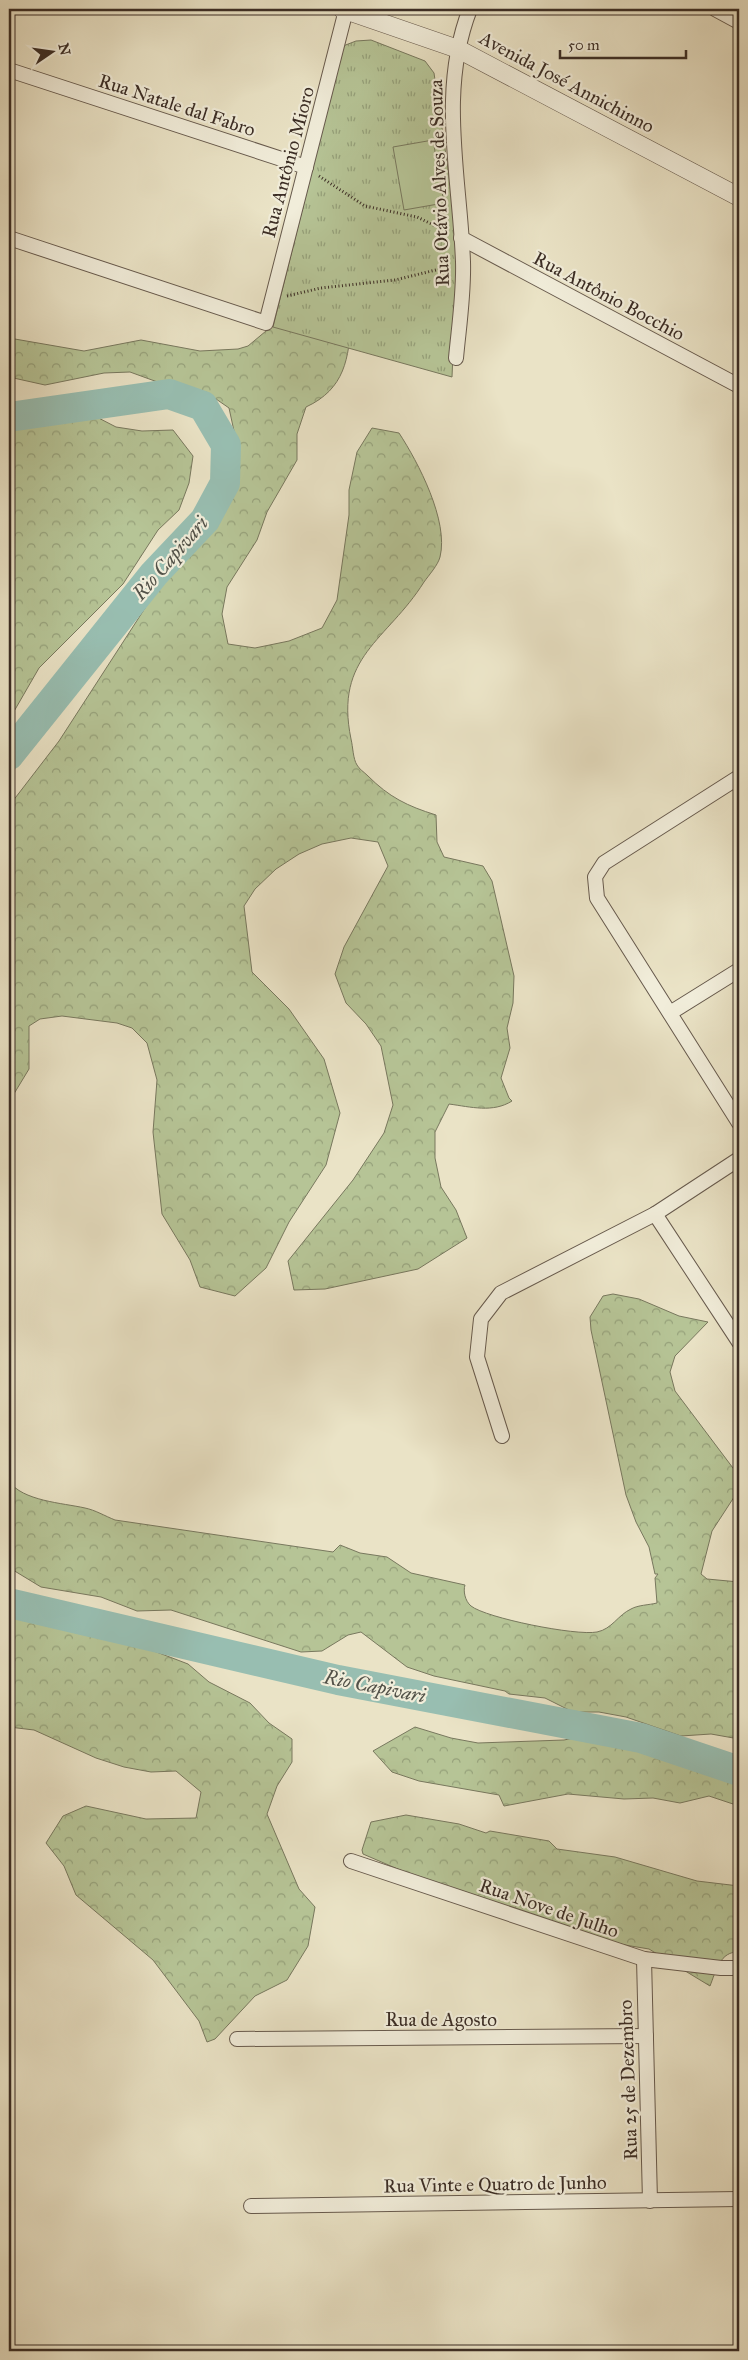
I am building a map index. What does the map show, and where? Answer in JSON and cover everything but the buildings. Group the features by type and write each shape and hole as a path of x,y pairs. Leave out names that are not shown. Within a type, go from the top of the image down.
{"street":[{"name":"Rua Otávio Alves de Souza","path":"456,358 463,264 452,93 458,49 470,9"},
{"path":"715,9 739,22"},
{"name":"Avenida José Annichinno","path":"344,10 458,49 739,197"},
{"name":"Rua Antônio Mioro","path":"9,238 266,323 344,10"},
{"name":"Rua Natale dal Fabro","path":"9,70 306,167"},
{"name":"Rua Antônio Bocchio","path":"461,238 739,386"},
{"path":"739,777 604,863 595,877 597,898 739,1123"},
{"path":"670,1013 739,970"},
{"path":"502,1436 477,1357 481,1318 501,1294 656,1214 739,1160"},
{"path":"656,1214 739,1342"},
{"name":"Rua Nove de Julho","path":"351,1861 644,1959 721,1968 739,1968"},
{"name":"Rua 25 de Dezembro","path":"644,1959 650,2201"},
{"name":"Rua de Agosto","path":"237,2039 646,2036"},
{"name":"Rua Vinte e Quatro de Junho","path":"251,2206 739,2200"}],"path":[{"path":"306,167 365,206 417,217 461,238"},
{"path":"271,300 321,288 394,280 463,264"}],"green space":[{"path":"371,40 425,61 434,73 458,238 452,377 273,327 343,46 356,41"},
{"path":"433,140 444,203 404,210 393,147"},
{"path":"351,320 349,347 337,382 319,400 306,407 297,434 297,460 267,512 257,540 227,587 222,614 228,644 255,648 289,641 322,628 337,600 349,515 349,490 357,452 372,428 399,433 423,475 436,510 442,543 440,557 410,602 367,651 357,668 350,688 348,711 353,753 359,768 383,790 407,804 436,815 437,842 444,857 483,866 492,881 514,976 513,1003 507,1028 510,1048 501,1078 512,1101 505,1105 490,1108 474,1108 449,1104 435,1132 435,1158 441,1187 456,1210 467,1238 418,1269 325,1289 294,1290 288,1261 353,1180 384,1133 393,1105 381,1046 366,1024 346,1003 335,974 344,947 388,866 378,842 351,838 322,844 299,854 276,869 255,889 244,906 252,972 289,1009 324,1059 340,1113 326,1165 289,1222 266,1268 235,1296 200,1287 190,1260 162,1214 153,1132 157,1080 147,1043 132,1028 117,1023 62,1016 40,1019 29,1026 29,1069 9,1102 9,806 59,741 171,568 217,492 234,431 229,408 206,392 185,392 130,372 104,373 45,385 9,377 9,338 84,351 141,340 200,351 238,349 248,346 278,321"},
{"path":"54,404 87,412 116,427 142,431 173,430 193,456 189,483 179,510 158,530 123,584 39,668 9,720 9,423"},
{"path":"613,1294 639,1299 679,1316 708,1322 675,1356 670,1372 675,1391 739,1476 738,1491 712,1531 701,1574 707,1579 739,1582 739,1739 711,1734 681,1736 626,1717 599,1712 573,1712 545,1698 509,1694 505,1691 434,1676 407,1667 361,1632 348,1635 322,1651 301,1652 171,1610 137,1611 101,1597 41,1587 13,1570 9,1570 9,1481 15,1488 33,1497 89,1509 115,1520 333,1552 340,1545 360,1553 387,1557 411,1573 465,1585 465,1596 469,1604 480,1611 494,1616 552,1629 586,1633 602,1630 631,1609 657,1603 655,1578 658,1574 655,1574 649,1547 636,1522 626,1495 591,1330 590,1317 603,1296"},
{"path":"9,1611 93,1622 125,1640 188,1664 209,1682 250,1703 269,1723 292,1739 292,1762 277,1786 267,1814 299,1889 315,1907 308,1946 287,1980 255,1996 215,2039 207,2042 199,2021 153,1960 76,1895 64,1866 46,1843 63,1816 86,1806 146,1819 196,1818 201,1792 176,1771 151,1772 124,1767 96,1758 34,1730 9,1727"},
{"path":"415,1727 451,1738 478,1743 564,1740 593,1734 620,1738 648,1748 674,1753 739,1782 739,1806 709,1796 680,1803 653,1798 624,1799 568,1794 504,1806 499,1795 419,1781 392,1772 373,1751"},
{"path":"406,1815 459,1824 486,1833 490,1831 549,1841 557,1849 615,1857 697,1881 739,1886 739,1952 723,1958 710,1986 649,1949 541,1931 363,1854 362,1850 371,1822"}],"waterway":[{"name":"Rio Capivari","path":"9,417 169,394 203,406 226,445 225,483 205,520 154,574 9,755"},
{"name":"Rio Capivari","path":"9,1603 338,1680 641,1738 739,1771"}]}
